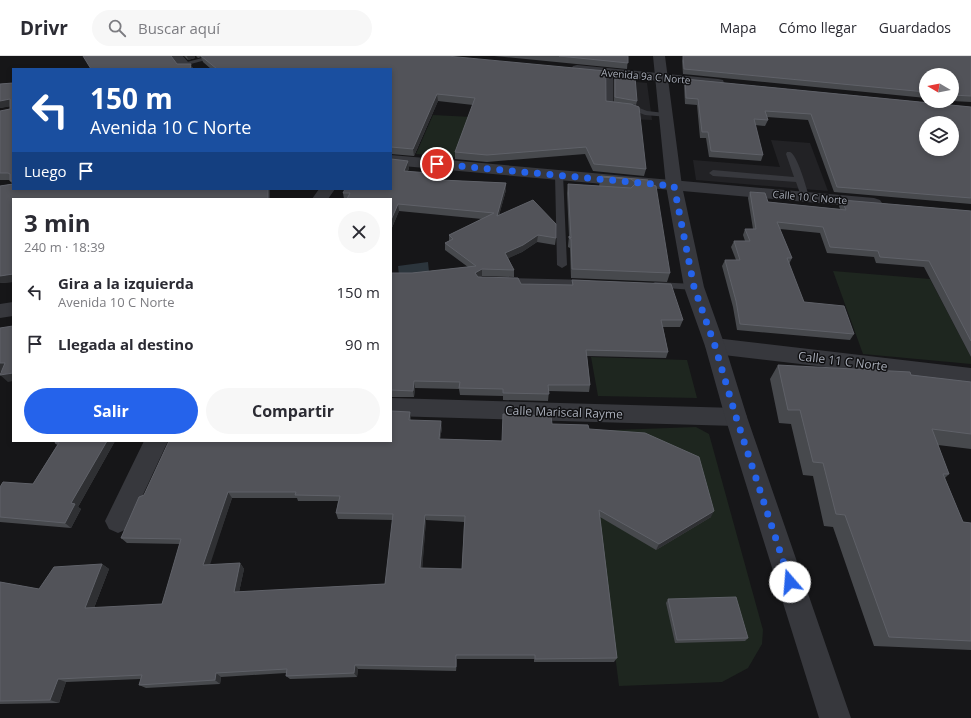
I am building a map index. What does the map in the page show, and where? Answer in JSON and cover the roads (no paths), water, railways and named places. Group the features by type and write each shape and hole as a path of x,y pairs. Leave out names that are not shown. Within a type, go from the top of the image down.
{"street":[{"path":"659,56 674,186 694,287 715,346 736,417 835,718"},
{"name":"Avenida 9a C Norte","path":"564,68 733,84"},
{"name":"Calle 10 C Norte","path":"392,160 562,184 674,186 892,204"},
{"path":"0,311 12,309"},
{"name":"Calle 11 C Norte","path":"715,346 971,376"},
{"name":"Calle Mariscal Rayme","path":"392,407 736,417"},
{"path":"118,521 156,442"}],"lane":[{"path":"182,63 201,56"},
{"path":"182,63 218,56"},
{"path":"610,72 609,105 632,107 645,114 665,115"},
{"path":"790,154 806,197"},
{"path":"713,173 800,180"},
{"path":"562,184 562,266"},
{"path":"490,280 598,284"},
{"path":"645,285 694,287"}]}
